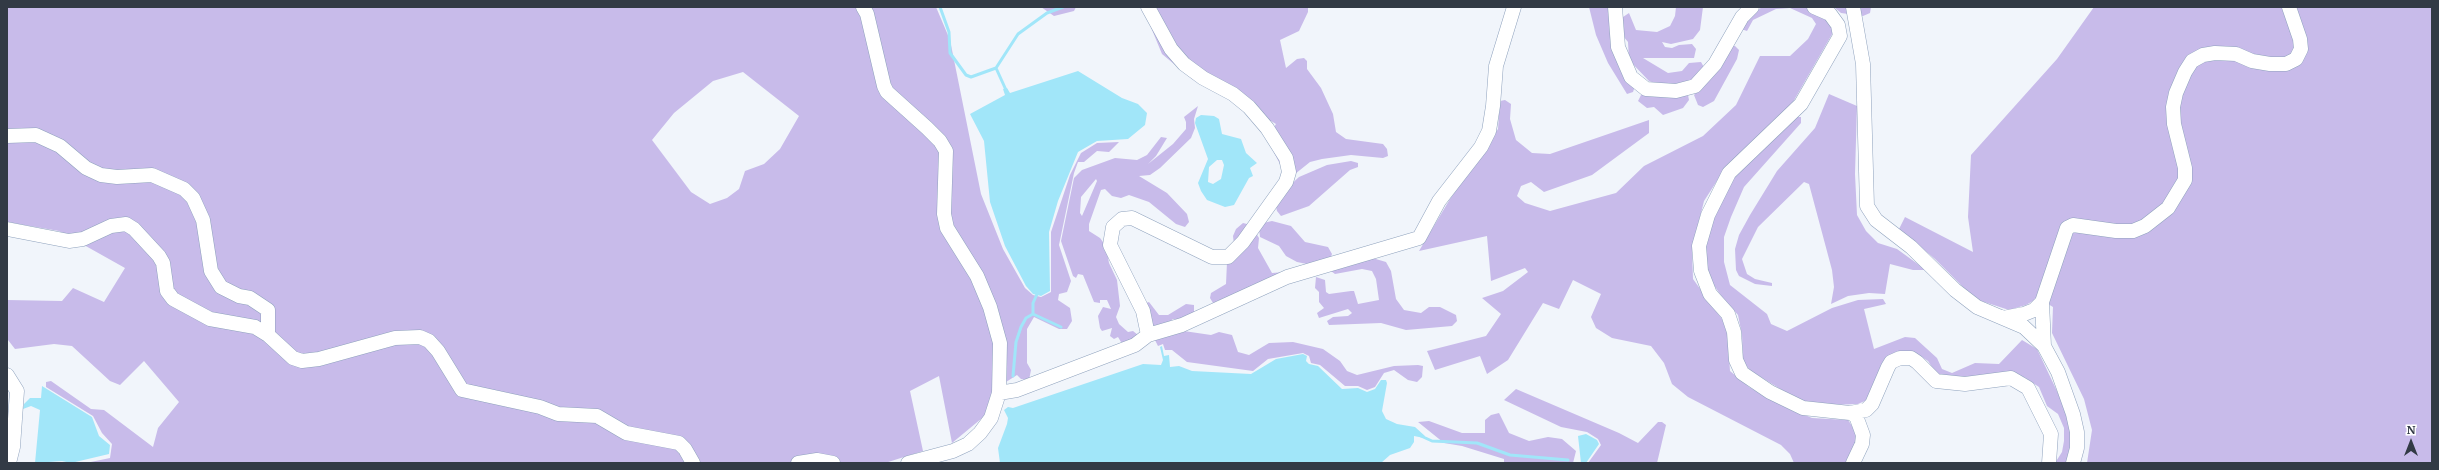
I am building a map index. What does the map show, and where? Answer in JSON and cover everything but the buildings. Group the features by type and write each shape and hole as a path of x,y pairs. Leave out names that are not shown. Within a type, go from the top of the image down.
{"street":[{"path":"863,7 867,14 884,86 887,92 940,141 946,151 944,214 947,228 977,276 997,326 1001,362 999,393 991,418 980,433 968,444 953,451 908,463"},
{"path":"1148,7 1171,48 1184,64 1203,78 1233,94 1250,108 1266,128 1286,158 1289,172 1286,182 1243,242 1228,257 1212,257 1132,218 1122,219 1113,227 1110,245 1143,311 1148,335"},
{"path":"999,393 1017,390 1135,345 1148,335 1182,326 1287,277 1419,238 1439,201 1481,147 1489,131 1493,106 1496,66 1514,7"},
{"path":"1615,7 1618,47 1631,76 1646,89 1676,91 1695,86 1715,64 1742,17 1752,7"},
{"path":"1814,7 1830,14 1838,25 1840,36 1801,104 1729,173 1708,215 1699,246 1701,271 1710,294 1728,314 1734,332 1736,360 1742,373 1770,392 1803,408 1850,413 1866,410 1872,404 1888,367 1900,358 1911,358 1936,381 1965,384 2011,378 2028,388 2051,434 2049,463"},
{"path":"1853,7 1859,34 1865,100 1867,206 1876,220 1911,247 1955,290 1978,307 2024,327 2044,346 2058,372 2073,414 2077,448 2073,463"},
{"path":"2044,346 2042,302 2067,228 2073,225 2116,231 2133,231 2156,219 2168,208 2180,192 2185,180 2185,168 2174,124 2173,107 2180,82 2192,61 2203,55 2215,53 2236,54 2252,61 2270,64 2286,64 2296,59 2301,49 2300,39 2289,7"},
{"path":"1840,36 1859,34"},
{"path":"7,136 36,135 60,146 86,168 101,175 117,177 152,175 184,189 193,198 203,220 211,271 221,287 239,296 250,298 268,310 268,335"},
{"path":"7,229 69,241 83,239 111,226 126,224 134,229 159,256 163,264 167,291 173,299 210,318 248,325 268,335 293,358 302,361 319,359 395,338 420,337 429,341 438,351 462,390 540,407 558,414 597,416 626,433 679,444 686,449 693,463"},
{"path":"2002,318 2024,314 2034,310 2042,302"},
{"path":"8,375 16,391 13,447 9,463"},
{"path":"1850,413 1856,416 1863,435 1862,444 1853,463"},
{"path":"798,463 817,460 833,463"}],"shaded area":[{"path":"7,7 936,7 950,40 981,194 1003,249 1025,288 1033,295 1041,297 1051,292 1051,232 1070,175 1081,153 1097,143 1119,142 1109,152 1097,151 1084,162 1078,162 1074,173 1059,245 1071,281 1067,292 1059,294 1058,300 1070,308 1072,321 1067,329 1059,329 1034,317 1027,329 1027,363 1031,370 1029,380 1021,379 1017,375 1006,382 991,400 987,414 952,443 939,376 910,391 923,451 885,463 86,463 110,458 112,444 102,433 93,416 46,387 46,382 51,381 91,409 104,410 153,447 158,428 179,402 144,361 120,385 110,381 72,346 54,344 15,349 8,340 7,300 62,301 73,288 104,302 125,268 59,231 7,222","holes":["743,72 799,116 780,149 764,164 745,171 739,189 727,198 710,204 691,192 652,140 674,113 713,81"]},
{"path":"1041,7 1076,7 1074,11 1054,16"},
{"path":"1140,7 1308,7 1308,12 1299,31 1280,40 1286,68 1297,59 1304,58 1307,61 1307,69 1321,88 1333,114 1336,132 1346,139 1383,144 1387,149 1388,156 1383,158 1351,155 1310,162 1295,174 1283,170 1267,139 1276,124 1271,121 1256,122 1225,95 1192,79 1162,54 1143,8"},
{"path":"1589,7 1610,7 1635,86 1633,92 1627,94 1608,63 1596,35"},
{"path":"1676,7 1703,7 1700,30 1693,39 1671,44 1662,42 1665,47 1672,48 1679,45 1692,44 1696,49 1694,58 1643,58 1668,73 1682,71 1689,63 1701,62 1705,69 1700,77 1687,83 1661,85 1649,81 1629,60 1628,42 1623,36 1623,17 1629,13 1636,30 1657,32 1670,26 1675,16"},
{"path":"1762,7 1805,7 1829,19 1835,29 1789,109 1724,170 1704,201 1692,250 1693,279 1727,326 1730,371 1749,387 1779,404 1812,418 1848,420 1857,433 1854,452 1847,463 1794,463 1790,454 1781,445 1688,397 1672,384 1664,363 1651,346 1612,338 1596,328 1591,317 1601,294 1573,280 1559,309 1543,303 1508,360 1487,374 1480,356 1435,370 1427,351 1486,336 1501,314 1482,298 1503,291 1528,272 1525,268 1491,281 1487,236 1419,251 1450,199 1498,129 1500,101 1505,100 1511,104 1510,119 1516,140 1532,153 1550,154 1649,120 1649,133 1592,175 1544,192 1531,182 1521,186 1517,196 1525,203 1550,211 1616,193 1644,166 1703,136 1736,105 1760,56 1790,56 1808,39 1816,24 1812,18 1790,8 1776,9 1753,20 1747,31 1741,29 1750,16"},
{"path":"1834,7 1871,7 1870,13 1863,16 1841,13"},
{"path":"2094,7 2432,7 2432,463 2087,463 2092,430 2084,399 2052,333 2053,307 2038,298 2026,305 2009,310 1975,299 1935,259 1899,229 1905,217 1973,252 1968,217 1971,155 2057,59"},
{"path":"1730,46 1735,46 1739,50 1737,59 1714,101 1703,107 1698,105 1694,95 1708,79"},
{"path":"1829,94 1857,106 1855,174 1857,215 1866,231 1878,243 1897,249 1926,270 1913,270 1890,264 1885,294 1869,293 1848,296 1831,304 1834,287 1832,270 1809,184 1804,182 1758,227 1742,259 1747,274 1755,279 1772,283 1772,286 1755,284 1739,276 1736,270 1735,249 1739,235 1777,171 1815,128"},
{"path":"1641,95 1688,95 1689,100 1683,108 1663,115 1654,107 1647,108 1638,101"},
{"path":"1198,106 1194,119 1195,128 1191,138 1160,168 1150,175 1139,176 1167,193 1187,214 1189,222 1185,227 1176,224 1149,202 1129,195 1121,198 1112,196 1105,189 1101,190 1089,224 1089,231 1100,238 1106,246 1109,263 1117,280 1120,306 1116,317 1119,324 1128,332 1133,331 1138,335 1127,344 1121,342 1118,337 1114,339 1110,336 1112,328 1102,331 1100,328 1098,316 1103,307 1111,309 1107,300 1100,300 1100,303 1094,302 1083,275 1078,274 1076,278 1073,276 1061,241 1074,178 1082,170 1115,158 1137,160 1147,155 1161,137 1167,138 1156,156 1148,164 1173,144 1186,129 1184,117","holes":["1096,179 1097,181 1082,216 1080,213 1081,197"]},
{"path":"1795,117 1801,117 1801,123 1744,187 1731,217 1724,237 1724,262 1730,285 1767,314 1771,324 1787,331 1832,308 1858,300 1883,299 1886,304 1864,309 1874,349 1905,337 1915,338 1937,358 1942,369 1952,373 1975,363 1999,364 2022,340 2037,349 2065,408 2073,434 2070,457 2066,463 2055,463 2062,452 2064,441 2064,428 2058,414 2047,406 2039,387 2024,377 1958,380 1936,373 1928,361 1917,354 1901,352 1867,400 1858,404 1829,405 1805,403 1795,398 1751,371 1743,362 1742,335 1738,315 1722,297 1711,281 1706,265 1705,247 1710,224 1739,169"},
{"path":"1351,161 1358,163 1358,167 1350,170 1309,206 1281,216 1277,211 1276,207 1286,189 1299,177 1327,165"},
{"path":"1272,221 1291,226 1305,242 1328,247 1332,254 1330,260 1312,265 1297,262 1286,256 1279,246 1260,237 1259,229 1263,223"},
{"path":"1243,223 1251,225 1259,238 1258,248 1272,273 1286,272 1213,303 1210,298 1211,293 1226,284 1227,262 1234,245 1233,236 1236,229"},
{"path":"1369,257 1386,262 1391,271 1396,299 1404,310 1421,313 1429,307 1440,307 1456,315 1457,321 1452,326 1406,330 1381,323 1329,325 1327,321 1333,317 1348,316 1352,313 1348,309 1319,318 1317,313 1324,308 1319,302 1319,292 1315,288 1316,277 1325,280 1326,292 1329,294 1354,291 1358,304 1379,300 1376,279 1372,271 1362,269 1335,274 1331,271"},
{"path":"1149,302 1159,315 1168,315 1186,304 1194,305 1194,314 1189,319 1173,319 1168,323 1177,330 1211,335 1219,332 1232,335 1238,352 1249,355 1269,343 1293,342 1323,349 1340,361 1347,371 1357,375 1394,366 1418,365 1423,366 1422,377 1417,382 1408,380 1394,370 1384,373 1375,387 1367,390 1358,386 1345,386 1320,365 1311,363 1309,356 1303,353 1268,359 1253,371 1187,362 1172,350 1165,350 1163,344 1158,346 1155,340 1146,303"},
{"path":"1516,389 1619,433 1638,443 1658,422 1662,422 1666,425 1657,463 1588,463 1601,445 1598,439 1587,432 1561,427 1504,400"},
{"path":"1499,413 1509,433 1529,441 1548,437 1562,439 1576,451 1573,463 1504,463 1504,459 1462,446 1444,443 1418,422 1429,421 1462,433 1485,433 1485,420 1491,415"}],"water":[{"path":"1078,71 1122,98 1138,104 1147,113 1145,125 1128,139 1097,141 1078,152 1058,201 1049,232 1050,291 1041,296 1033,294 1026,286 1005,246 990,202 984,141 970,114 1005,95 1003,89 1007,88 1010,93"},
{"path":"1201,115 1214,116 1219,119 1222,134 1241,139 1246,153 1257,163 1250,168 1253,176 1249,178 1234,205 1225,207 1207,200 1201,191 1198,183 1208,159 1195,123 1196,118","holes":["1217,160 1222,160 1224,165 1221,179 1213,184 1208,182 1209,167"]},
{"path":"1162,346 1164,356 1169,355 1170,367 1179,366 1192,371 1251,374 1276,359 1303,354 1307,356 1306,361 1309,364 1318,366 1342,389 1358,388 1367,392 1375,389 1381,380 1386,380 1387,383 1382,411 1386,419 1397,424 1415,427 1425,436 1424,438 1414,436 1414,442 1410,448 1390,455 1381,463 1000,463 998,448 1008,418 1004,410 1008,407 1013,408 1143,364 1161,365 1163,360 1160,347"},
{"path":"42,386 92,417 99,436 110,445 109,454 71,463 62,461 35,463 40,410 31,406 23,409 24,404 30,398 41,398"},
{"path":"1586,434 1597,440 1599,444 1586,463 1581,463 1578,436"}],"waterway":[{"path":"940,7 949,32 950,53 966,75 971,77 996,68 1018,34 1047,13 1063,7"},
{"path":"996,68 1006,90"},
{"path":"1013,376 1016,342 1026,318 1033,314 1033,303 1038,292"},
{"path":"1033,314 1061,327"},
{"path":"1421,436 1432,441 1477,443 1510,455 1568,460"}]}
